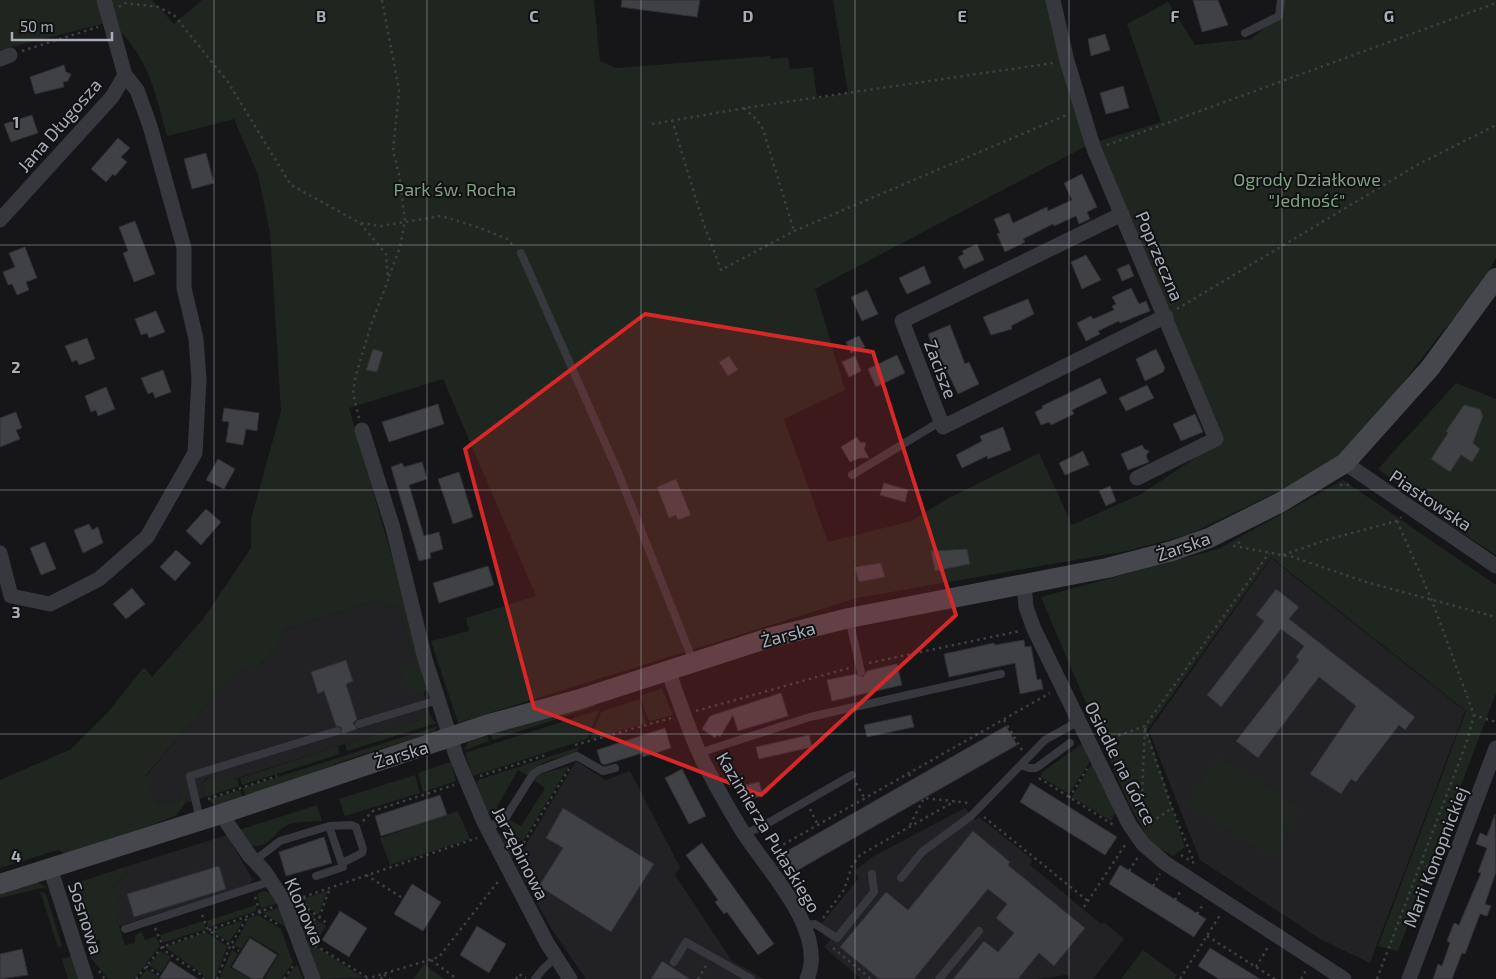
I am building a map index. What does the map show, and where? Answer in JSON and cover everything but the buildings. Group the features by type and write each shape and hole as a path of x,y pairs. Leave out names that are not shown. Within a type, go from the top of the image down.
{"street":[{"name":"Poprzeczna","path":"1053,0 1067,61 1094,150 1166,316 1216,439 1137,478"},
{"path":"0,553 11,596 50,604 99,579 146,537 195,453 199,379 196,339 184,288 184,248 150,126 137,90 125,76 107,12"},
{"name":"Jana Długosza","path":"0,220 112,97 125,76"},
{"name":"Zacisze","path":"1122,214 902,321 943,427 1166,316"},
{"name":"Żarska","path":"0,884 221,814 486,725 668,671 769,638 849,618 1131,562 1209,538 1281,502 1345,462 1395,409 1430,368 1496,278"},
{"name":"Jarzębinowa","path":"362,430 393,528 409,600 450,738 508,868 555,958 567,975"},
{"name":"Piastowska","path":"1345,462 1409,508 1496,566"},
{"name":"Osiedle na Górce","path":"1024,584 1029,614 1130,824 1143,844 1165,863 1344,979"},
{"name":"Kazimierza Pułaskiego","path":"668,671 699,753 744,834 810,925 812,958 808,979"},
{"name":"Marii Konopnickiej","path":"1410,979 1496,748"},
{"name":"Klonowa","path":"221,814 254,861 272,881 285,904 313,979"},
{"name":"Sosnowa","path":"50,868 86,979"}],"lane":[{"path":"1245,33 1279,16 1281,0"},
{"path":"521,253 618,472 694,662"},
{"path":"852,475 941,421"},
{"path":"849,618 861,672"},
{"path":"699,753 810,716 1001,674"},
{"path":"864,694 865,703"},
{"path":"359,724 438,700"},
{"path":"901,878 922,852 970,816 1054,734 1079,721"},
{"path":"200,820 190,776 337,731"},
{"path":"1021,765 1028,768 1036,768 1070,743"},
{"path":"490,829 506,818 533,774 539,770 577,756 603,772 615,768"},
{"path":"744,834 852,775"},
{"path":"254,861 280,841 329,826 351,825 356,827 364,849 362,853 342,863"},
{"path":"316,876 343,867 329,826"},
{"path":"810,925 837,938 874,892 872,874"},
{"path":"125,929 253,889 272,881"},
{"path":"940,979 979,931"},
{"path":"674,962 686,942 751,979"},
{"path":"535,979 555,958"}],"path":[{"path":"119,0 124,3 158,7 174,15 228,82 291,185 360,223 381,226 442,216 507,239 521,253"},
{"path":"362,430 353,393 356,375 400,247 405,221 399,174 393,151 399,90 382,0"},
{"path":"5,57 124,3"},
{"path":"1094,150 1496,3"},
{"path":"652,124 744,108 1067,61"},
{"path":"744,108 757,120 763,129 794,231"},
{"path":"672,120 702,219 721,270 794,231 1082,109"},
{"path":"1166,316 1256,260 1419,164 1496,125"},
{"path":"360,223 386,254 388,280"},
{"path":"1337,485 1352,486"},
{"path":"1281,555 1326,540 1397,521 1409,508"},
{"path":"1377,979 1467,741 1474,715 1431,598 1397,521"},
{"path":"1243,541 1234,546 1281,555 1366,582 1496,617"},
{"path":"1172,808 1141,830 1145,726 1269,553"},
{"path":"767,854 1062,686"},
{"path":"1474,715 1496,722"},
{"path":"1004,720 1028,758"},
{"path":"1106,740 1145,726"},
{"path":"1145,726 1172,808 1194,863 1179,854"},
{"path":"294,929 367,979 439,957 508,868 585,742"},
{"path":"1069,798 1090,764"},
{"path":"908,774 912,780"},
{"path":"852,775 866,799"},
{"path":"1035,776 1118,828"},
{"path":"910,826 924,798 982,805"},
{"path":"806,801 818,825"},
{"path":"810,925 844,890 852,866 860,855 955,802"},
{"path":"980,814 1088,901"},
{"path":"136,979 162,947 490,829 524,844"},
{"path":"1084,907 1124,843 1129,840"},
{"path":"1129,871 1140,854"},
{"path":"1422,861 1436,876"},
{"path":"1153,886 1160,873"},
{"path":"366,875 401,897"},
{"path":"1175,900 1183,887"},
{"path":"294,929 319,918 330,888"},
{"path":"253,889 260,912"},
{"path":"304,897 306,907 328,924"},
{"path":"1198,914 1205,902"},
{"path":"199,906 208,930 239,951"},
{"path":"1180,979 1222,912"},
{"path":"217,979 230,946 248,916"},
{"path":"153,920 162,947 200,974 204,979"},
{"path":"1207,936 1275,979"},
{"path":"1256,967 1270,944"},
{"path":"831,946 871,979"},
{"path":"698,979 712,956"},
{"path":"430,960 456,979"},
{"path":"146,966 159,975"},
{"path":"1301,979 1308,968"},
{"path":"381,979 383,974"},
{"path":"383,974 390,979"},
{"path":"516,979 519,974 527,979"}],"highlighted area":[{"path":"645,314 873,352 956,615 761,795 534,708 465,449"}],"shaded area":[{"path":"1271,558 1465,711 1370,963 1320,939 1200,860 1149,731"},
{"path":"377,600 400,609 431,718 222,783 215,777 206,778 203,783 206,797 185,803 187,796 180,787 182,798 157,805 145,777 237,669 260,664 268,657 286,629"},
{"path":"576,761 606,780 630,771 680,867 675,875 732,961 764,979 586,979 552,930 515,863"},
{"path":"965,808 975,820 979,817 1032,859 1030,865 1101,924 1104,922 1124,939 1093,979 1071,979 1066,975 1038,979 861,979 824,947 830,940 817,929 859,878 854,871 874,856"},
{"path":"227,835 253,880 249,885 119,926 115,917 113,885 126,876 125,867"}],"green space":[{"path":"0,0 152,0 174,24 202,0 594,0 600,61 616,68 770,56 771,59 788,57 790,69 813,67 817,98 848,93 833,0 1053,0 1093,143 1161,122 1127,24 1168,2 1195,45 1251,39 1279,15 1285,0 1496,0 1496,257 1481,287 1442,332 1352,449 1300,481 1190,534 1127,551 857,598 458,723 431,641 469,631 466,618 536,596 443,379 349,408 428,682 427,690 415,695 406,687 400,666 415,662 400,609 377,600 286,629 268,657 260,664 237,670 145,776 157,805 182,798 179,787 186,791 186,801 175,816 89,849 64,853 58,850 0,868 0,780 71,749 108,712 144,667 152,677 203,619 251,548 251,519 281,411 270,232 258,175 234,119 167,136 148,73 133,46 110,22 0,50","holes":["1092,143 1219,442 1141,494 1072,525 1039,453 947,499 911,521 828,542 784,419 845,390 815,289"]},
{"path":"1456,383 1496,399 1496,555 1450,525 1378,469"},
{"path":"1343,480 1496,585 1496,693 1398,951 1378,946 1466,711 1271,557 1147,730 1185,847 1173,856 1151,844 1128,802 1041,597 1218,549"},
{"path":"662,688 673,715 651,721 648,719 640,696"},
{"path":"639,699 646,723 591,739 601,712"},
{"path":"589,703 597,706 493,740 490,734"},
{"path":"599,710 587,739 473,776 465,753"},
{"path":"431,718 437,723 347,751 345,744"},
{"path":"438,726 434,732 346,760 247,799 243,788"},
{"path":"487,735 489,741 465,750 468,742"},
{"path":"1082,744 1091,760 1069,794 1041,777 1042,772"},
{"path":"338,746 340,754 242,785 240,778"},
{"path":"579,747 577,753 544,763 527,775 518,770 497,807 499,811 490,813 486,811 476,786 478,780"},
{"path":"1218,756 1301,809 1271,857 1187,804"},
{"path":"451,763 456,781 423,792 418,773"},
{"path":"1092,763 1116,812 1111,821 1072,797"},
{"path":"569,766 523,841 502,828 508,819 521,826 545,788 532,779 537,775"},
{"path":"415,775 420,793 345,816 339,799"},
{"path":"211,776 217,778 222,783 237,778 239,786 206,797 203,783"},
{"path":"240,790 244,801 219,807 208,800"},
{"path":"317,805 322,821 290,824 263,845 251,845 239,830"},
{"path":"458,811 470,839 390,865 380,838"},
{"path":"500,833 520,845 510,862 498,836"},
{"path":"125,867 126,876 113,885 121,913 116,917 125,945 135,943 135,936 141,931 145,940 156,936 160,946 134,979 108,979 90,957 87,949 101,944 99,939 86,944 68,889 70,885"},
{"path":"37,882 47,887 0,898 0,892"},
{"path":"40,891 46,894 62,946 58,947"},
{"path":"264,891 272,893 278,903 261,909 257,894"},
{"path":"327,891 318,915 307,906 305,898"},
{"path":"256,905 256,911 209,927 207,921"},
{"path":"280,907 287,928 263,913"},
{"path":"307,909 315,917 297,923 294,914"},
{"path":"258,915 281,929 293,963 281,979 264,979 279,954 250,936 241,949 234,945 249,918"},
{"path":"244,920 229,942 212,931"},
{"path":"317,920 326,926 315,943 301,934 300,930 303,926"},
{"path":"203,921 206,929 162,943 160,935"},
{"path":"206,932 227,946 215,979 206,979 201,973 165,947"},
{"path":"303,938 364,978 317,979"},
{"path":"232,950 238,954 230,967 250,979 219,979"},
{"path":"1143,950 1177,975 1175,979 1121,979"},
{"path":"160,951 171,957 161,973 149,965"},
{"path":"72,956 80,979 68,979 62,959"},
{"path":"424,964 444,979 413,979"},
{"path":"296,965 303,979 286,979"},
{"path":"147,969 159,977 157,979 139,979"}],"park label":[{"name":"Park św. Rocha","path":"455,189"},
{"name":"Ogrody Działkowe \"Jedność\"","path":"1307,189"}]}
